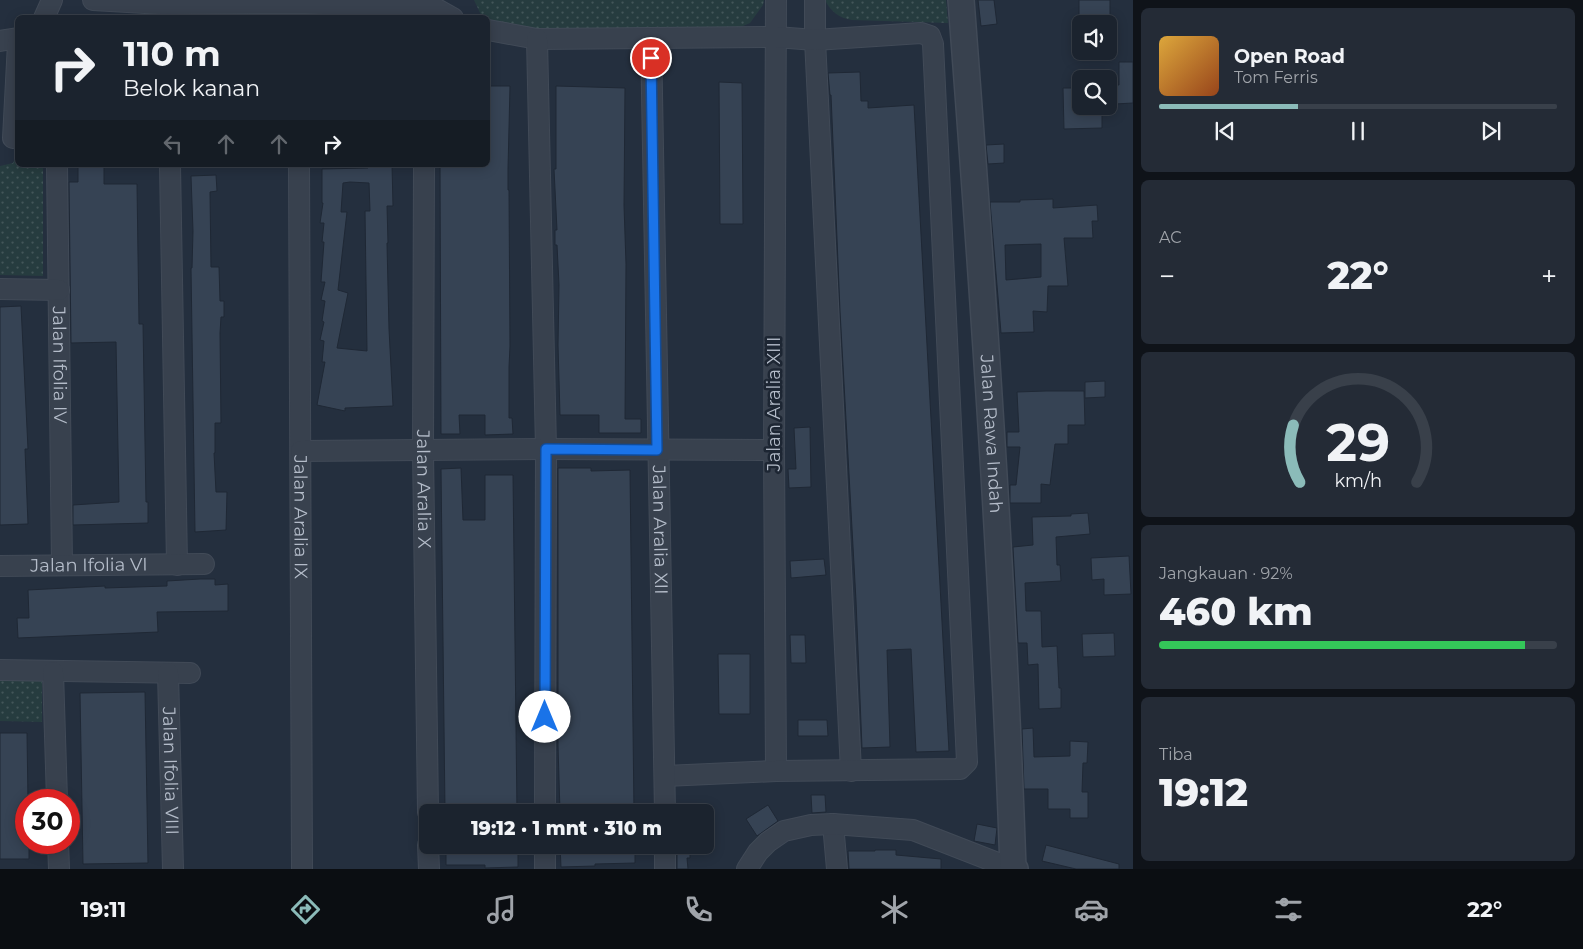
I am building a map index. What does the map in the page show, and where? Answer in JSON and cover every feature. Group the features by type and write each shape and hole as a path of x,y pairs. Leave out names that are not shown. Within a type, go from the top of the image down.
{"street":[{"path":"45,15 52,0"},
{"path":"93,0 298,10 427,8 446,15"},
{"name":"Jalan Aralia XIII","path":"776,0 774,450 776,771"},
{"path":"815,0 815,40 851,771"},
{"name":"Jalan Rawa Indah","path":"961,0 975,189 1007,697 1014,869"},
{"path":"490,30 537,38 776,37 815,40 921,33 930,36 933,44 968,758 960,769 776,771 665,776"},
{"path":"537,38 546,449 545,804"},
{"name":"Jalan Aralia XII","path":"650,38 665,804"},
{"path":"0,42 15,39"},
{"path":"10,138 15,79"},
{"name":"Jalan Ifolia IV","path":"57,167 62,565"},
{"path":"170,167 177,565"},
{"name":"Jalan Aralia IX","path":"299,167 302,869"},
{"name":"Jalan Aralia X","path":"424,167 423,451 428,804"},
{"path":"0,289 59,290"},
{"path":"301,451 774,450"},
{"name":"Jalan Ifolia VI","path":"0,566 204,564"},
{"path":"0,670 190,673"},
{"path":"53,672 57,789"},
{"name":"Jalan Ifolia VIII","path":"168,673 173,869"},
{"path":"833,824 837,869"},
{"path":"747,869 758,852 784,831 811,825 833,824 913,830 1014,869"},
{"path":"58,854 59,869"},
{"path":"428,854 429,869"},
{"path":"545,854 545,869"},
{"path":"665,854 665,869"}],"green space":[{"path":"474,0 764,0 763,5 750,23 734,30 518,34 490,24 490,15 481,15"},
{"path":"825,0 946,0 948,23 852,20 836,14"},
{"path":"15,158 15,167 43,167 43,276 0,275 0,166 13,163"},
{"path":"0,679 42,679 42,722 0,721"}],"building":[{"path":"978,0 994,0 997,24 981,26"},
{"path":"1079,0 1110,0 1110,15 1079,15"},
{"path":"1119,62 1133,62 1133,103 1117,104 1117,85 1119,85"},
{"path":"860,72 861,101 868,101 868,108 914,105 949,751 916,752 911,649 887,650 890,747 862,748 831,95 828,73"},
{"path":"719,82 742,83 743,224 720,224"},
{"path":"490,86 510,86 508,169 509,418 512,418 513,434 485,435 485,415 459,415 460,434 441,434 440,167 490,167"},
{"path":"556,86 625,88 625,419 641,419 641,433 599,433 599,415 560,415 559,285 557,245 555,245 555,230 557,230 554,169 556,169"},
{"path":"1063,88 1072,88 1072,115 1102,115 1102,128 1064,129"},
{"path":"1004,144 1004,163 988,164 986,145"},
{"path":"78,167 104,167 104,184 137,184 139,324 143,324 148,523 73,525 73,505 119,502 116,342 71,343 69,182 78,182"},
{"path":"392,167 393,206 387,206 387,243 393,406 345,408 345,411 317,405 325,362 322,362 324,341 320,340 324,322 322,321 325,301 321,300 325,282 321,282 324,242 322,242 324,223 320,223 323,203 322,169","holes":["343,183 369,183 370,211 365,211 367,351 337,348 348,293 338,290 347,212 341,212"]},
{"path":"216,175 217,191 210,192 211,267 219,267 220,301 224,301 224,317 221,317 220,333 221,423 215,423 214,453 216,492 227,492 226,530 195,532 191,176"},
{"path":"1053,199 1053,208 1097,205 1098,221 1092,221 1093,238 1064,238 1068,286 1048,286 1047,312 1033,311 1034,332 1001,333 990,202 1020,202 1020,200","holes":["1041,244 1041,277 1006,280 1005,245"]},
{"path":"21,306 28,449 25,449 28,524 0,525 0,307"},
{"path":"1105,381 1105,397 1085,398 1085,382"},
{"path":"1084,391 1085,425 1068,425 1068,444 1055,444 1050,485 1041,484 1041,503 1010,503 1010,485 1016,485 1020,447 1007,447 1007,432 1019,432 1017,392"},
{"path":"810,427 811,487 789,488 788,469 796,469 794,428"},
{"path":"461,468 463,520 485,520 485,475 513,475 517,804 445,804 441,469"},
{"path":"558,468 591,468 591,471 630,470 634,804 560,804"},
{"path":"1088,513 1090,534 1056,537 1057,565 1060,565 1061,581 1025,583 1026,611 1041,611 1042,647 1057,646 1061,708 1039,709 1038,664 1028,665 1027,643 1018,643 1013,547 1033,545 1032,517 1071,516 1071,514"},
{"path":"1129,556 1131,594 1104,595 1104,579 1092,580 1091,558"},
{"path":"824,559 826,575 791,578 790,561"},
{"path":"215,579 215,585 228,584 228,611 157,612 158,632 18,638 17,618 29,618 28,590 105,586 105,588 167,586 167,581"},
{"path":"1114,633 1115,656 1083,657 1082,634"},
{"path":"790,635 805,635 806,663 791,663"},
{"path":"718,654 750,654 750,714 719,714"},
{"path":"145,692 148,863 83,864 80,693"},
{"path":"798,720 827,720 828,736 798,736"},
{"path":"1033,728 1034,757 1070,756 1070,741 1088,742 1087,763 1083,763 1082,792 1088,792 1088,818 1070,818 1070,809 1048,809 1048,789 1024,789 1022,729"},
{"path":"0,733 27,733 28,789 15,789 15,854 29,854 29,859 0,859"},
{"path":"811,795 825,795 826,812 812,813"},
{"path":"768,805 778,821 757,836 746,819"},
{"path":"977,824 997,828 995,845 974,841"},
{"path":"1046,845 1119,864 1119,869 1076,869 1042,861"},
{"path":"896,850 896,855 941,859 941,869 849,869 848,851"},
{"path":"446,854 518,854 518,867 485,868 485,865 446,865"},
{"path":"560,854 635,854 635,863 561,867"},
{"path":"677,854 690,854 690,858 687,858 688,869 677,869"}],"route":[{"path":"545,717 546,449 657,450 651,58"}]}
